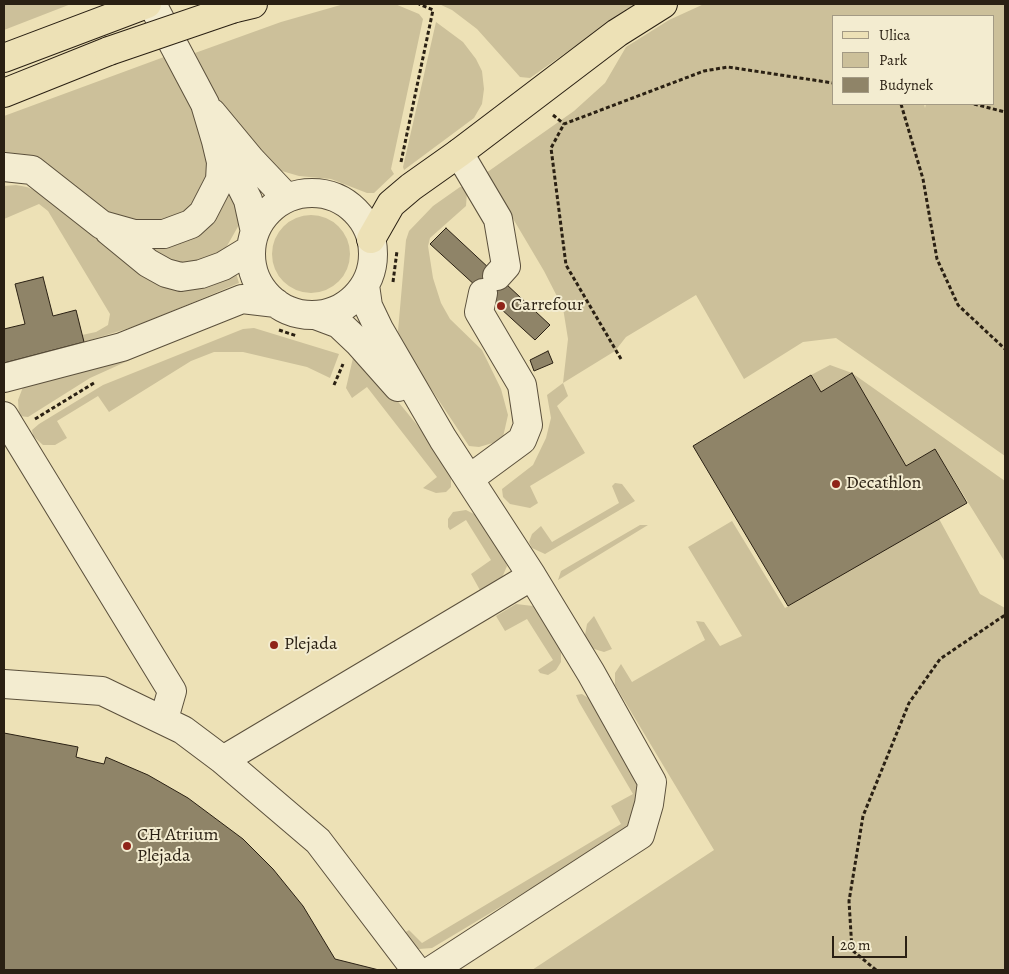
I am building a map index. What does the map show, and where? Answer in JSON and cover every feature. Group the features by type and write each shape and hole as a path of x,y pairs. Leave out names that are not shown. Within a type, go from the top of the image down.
{"main road":[{"path":"4,58 94,22 147,4"},
{"path":"384,240 391,204 411,187 459,154 617,33 663,4"},
{"path":"4,93 109,51 243,7"}],"street":[{"path":"102,225 147,235 164,234 191,224 203,214 220,180 221,162 205,104 152,4"},
{"path":"205,104 251,160 287,198"},
{"path":"214,131 248,200 253,240 252,265 256,279 275,316"},
{"path":"459,154 498,219 506,266 490,284 479,312 522,385 528,424 522,440 469,479"},
{"path":"4,167 32,170 148,263 166,274 181,276 201,274 223,266 253,240 263,218 274,206 287,198 302,193 332,196 357,212 366,225 384,240 372,263 365,285 356,297 308,326"},
{"path":"365,285 368,306 379,329 444,439 532,576 591,673 652,782 649,804 640,835 432,970"},
{"path":"4,378 122,347 242,299 275,316"},
{"path":"275,316 288,310 308,326 339,324 358,342 444,439"},
{"path":"9,425 172,691 164,719"},
{"path":"223,760 532,576"},
{"path":"4,684 102,691 164,719 183,730 223,760 318,841 416,970"}],"path":[{"path":"411,187 399,173 433,10 419,4"},
{"path":"621,359 566,265 551,148 564,124 712,69 728,67 832,83"},
{"path":"901,105 923,179 937,259 958,305 1005,348"},
{"path":"978,105 1005,112"},
{"path":"384,240 392,287"},
{"path":"275,316 308,326"},
{"path":"334,385 347,352 358,342"},
{"path":"9,425 97,381"},
{"path":"876,970 852,950 849,901 863,816 909,703 940,658 1005,615"}],"green space":[{"path":"4,4 71,4 4,30"},
{"path":"344,4 395,4 419,14 423,19 391,169 394,174 374,193 367,193 331,179 299,176 275,169 245,138 216,96 195,53 281,22"},
{"path":"439,4 642,4 601,28 530,78 520,77 477,29 452,10"},
{"path":"704,4 1005,4 1005,456 836,338 803,342 744,379 696,295 626,337 615,351 563,383 568,339 563,308 544,271 486,173 574,111 605,83 626,47 669,20"},
{"path":"436,22 463,42 476,59 482,71 484,89 482,104 474,118 404,170 403,167"},
{"path":"164,57 204,128 212,175 189,213 167,223 125,223 39,162 4,155 4,116"},
{"path":"16,185 27,187 40,193 147,273 236,273 239,283 139,325 84,342 82,335 96,332 108,325 110,314 48,211 39,204 4,219 4,186"},
{"path":"460,187 465,187 467,192 466,206 430,238 428,246 433,278 441,303 450,319 482,350 501,389 508,415 503,437 496,442 479,447 469,446 400,342 398,331 406,240 409,231 433,206"},
{"path":"232,189 240,223 227,246 221,252 213,257 179,265 150,249 224,199"},
{"path":"311,215 326,218 339,226 347,239 350,254 347,269 339,282 326,290 311,293 296,290 283,282 275,269 272,254 275,239 283,226 296,218"},
{"path":"254,328 339,354 330,378 307,367 243,352 214,352 191,361 109,412 98,396 57,421 67,438 55,445 43,445 33,436 32,430 39,424 103,385 243,329"},
{"path":"152,350 90,378 28,417 19,416 18,400 23,387"},
{"path":"358,353 418,426 451,473 451,487 446,492 436,493 423,488 437,477 367,387 352,398 346,388 353,358"},
{"path":"830,365 852,373 1005,481 1005,562 935,449 906,466 852,374 821,392 811,375"},
{"path":"563,383 568,396 557,406 585,453 530,486 538,503 530,508 510,504 503,497 502,489 533,465 546,438 551,418 547,395"},
{"path":"615,483 622,484 635,501 545,554 532,548 529,542 532,534 541,526 552,542 619,503 612,486"},
{"path":"466,510 478,516 504,557 507,566 501,580 481,592 471,574 491,560 466,520 450,530 448,527 448,519 453,512"},
{"path":"938,517 980,594 1005,608 1005,970 532,970 714,850 615,685 615,673 621,664 632,682 705,640 696,621 704,622 720,646 742,636 688,547 732,521 785,608"},
{"path":"640,525 648,525 558,580 561,571"},
{"path":"516,604 533,606 561,650 561,662 556,670 548,675 540,673 538,670 553,660 527,619 505,631 496,616"},
{"path":"594,616 612,649 604,652 591,648 585,635 587,624"},
{"path":"582,694 590,699 637,780 639,795 626,830 432,948 419,949 409,947 404,933 409,930 422,943 621,824 611,806 633,794 579,702 576,695"}],"building":[{"path":"446,228 550,325 535,340 430,244"},
{"path":"43,277 53,316 76,310 84,342 4,363 4,329 25,324 15,284"},
{"path":"548,351 553,363 534,371 530,360"},
{"name":"Decathlon","path":"852,373 906,466 935,449 967,503 788,606 693,446 811,375 821,392"},
{"name":"CH Atrium Plejada","path":"4,733 78,747 76,757 104,764 106,757 148,775 188,798 243,839 273,869 303,906 335,959 379,970 4,970"}],"place":[{"name":"Carrefour","path":"501,306"},
{"name":"Decathlon","path":"836,484"},
{"name":"Plejada","path":"274,645"},
{"name":"CH Atrium Plejada","path":"127,846"}]}
